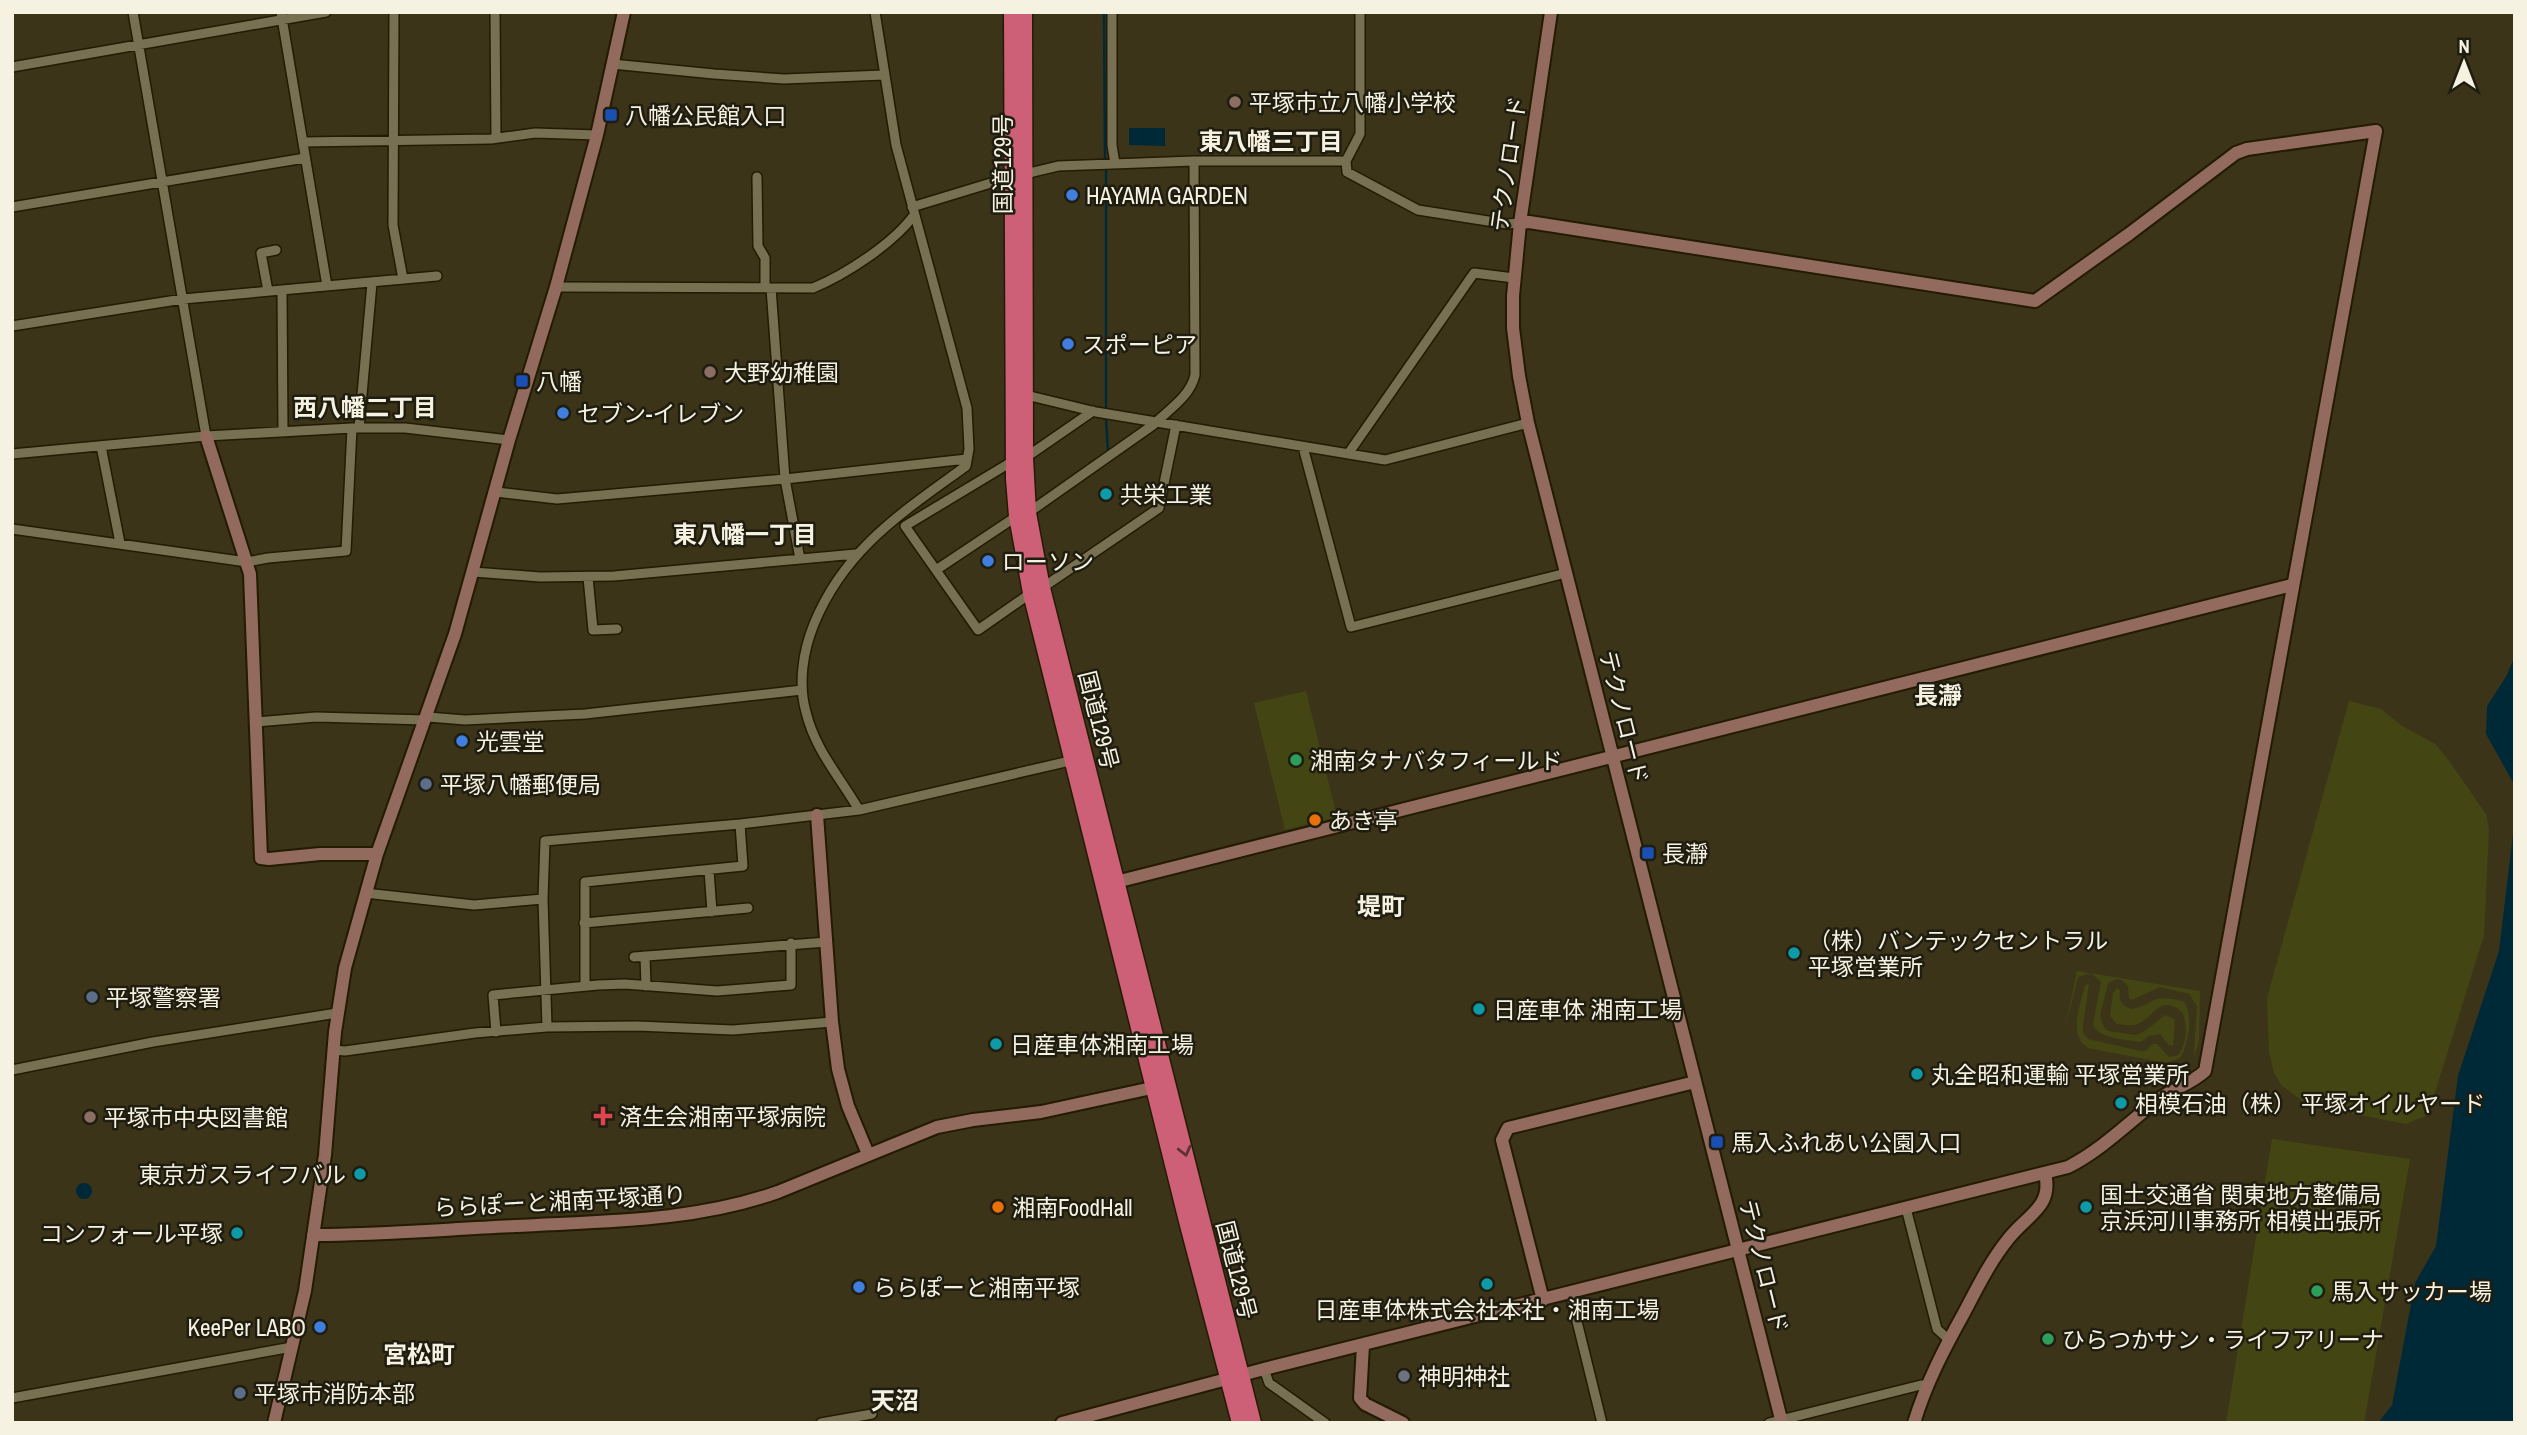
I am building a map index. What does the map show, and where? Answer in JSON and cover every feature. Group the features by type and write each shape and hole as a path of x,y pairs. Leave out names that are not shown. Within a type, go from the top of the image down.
{"highway":[{"name":"国道129号","path":"1012,12 1026,395 1019,459"},
{"name":"国道129号","path":"1024,12 1019,175 1019,459 1023,515 1073,760 1111,884"},
{"name":"国道129号","path":"1037,591 1161,1086 1187,1221 1252,1423"},
{"name":"国道129号","path":"1235,1377 1240,1423"}],"street":[{"path":"133,12 206,436 247,562 252,605 261,858 320,854 377,855"},
{"path":"12,67 139,46 281,16 326,12"},
{"path":"394,12 393,225 403,279"},
{"path":"495,12 496,138"},
{"path":"274,1423 305,1291 325,1155 333,1050 345,968 377,855 456,634 597,135 624,12"},
{"path":"859,810 841,779 824,759 806,713 802,690 805,646 823,602 856,554 879,530 966,466 969,449 967,408 896,145 875,12"},
{"path":"1112,12 1112,145 1115,164"},
{"path":"1062,1423 1088,1420 1264,1369 2068,1167 2093,1154 2157,1100 2205,1070 2376,131 2247,149 2236,153 2035,301 1529,222 1507,224 1418,210 1347,172 1346,161 1360,134 1360,12"},
{"name":"テクノロード","path":"1551,12 1514,278 1513,328 1518,376 1738,1251 1777,1422"},
{"path":"281,16 327,286"},
{"path":"612,64 784,79 884,75"},
{"path":"303,142 393,142 496,138 535,133 597,135"},
{"path":"12,208 306,158"},
{"path":"936,570 1023,515 1157,422 1193,385 1194,161"},
{"path":"556,286 813,288 889,242 903,231 913,211 1019,175 1058,166 1194,161 1346,161"},
{"path":"757,177 758,246 765,258 785,479 800,559"},
{"path":"268,291 261,253 276,250"},
{"path":"1349,454 1474,273 1514,278"},
{"path":"12,326 183,299 437,276"},
{"path":"12,529 247,562 346,551 372,283"},
{"path":"282,290 283,431"},
{"path":"1026,395 1093,411 1385,460 1528,423"},
{"path":"1093,411 1019,459 905,526 978,630 1159,508 1176,425"},
{"path":"12,454 206,436 356,428 405,428 509,440"},
{"path":"101,446 120,543"},
{"path":"1303,447 1351,627 1566,573"},
{"path":"496,492 556,499 785,479 967,459"},
{"path":"473,572 540,578 614,576 856,554"},
{"path":"588,577 593,630 617,629"},
{"path":"1111,884 2292,585"},
{"path":"256,722 316,717 465,720 585,714 802,690"},
{"path":"547,1027 543,900 545,841 740,824 859,810 1073,760"},
{"path":"817,815 832,1022 841,1081 868,1154"},
{"path":"585,986 585,882 743,866 740,824"},
{"path":"709,870 712,912"},
{"path":"365,893 474,905 543,900"},
{"path":"584,923 748,908"},
{"path":"634,957 827,942"},
{"path":"496,1031 493,995 625,984 717,991 791,985 791,943"},
{"path":"645,956 646,986"},
{"path":"12,1070 153,1042 337,1013"},
{"path":"333,1050 345,1051 547,1027 637,1026 733,1030 832,1022"},
{"path":"1543,1300 1502,1140 1504,1133 1508,1128 1695,1082"},
{"name":"ららぽーと湘南平塚通り","path":"313,1234 641,1220 696,1214 754,1201 868,1154 953,1124 1041,1112 1161,1086"},
{"path":"1914,1423 1927,1385 1948,1339 1995,1256 2048,1194 2045,1173"},
{"path":"1906,1208 1937,1329 1948,1339"},
{"path":"1570,1293 1602,1423"},
{"path":"1363,1345 1360,1398 1365,1405 1403,1423"},
{"path":"12,1398 292,1347"},
{"path":"1264,1369 1269,1383 1325,1423"},
{"path":"1777,1422 1927,1385"},
{"path":"821,1423 872,1414"}],"green space":[{"name":"湘南タナバタフィールド","path":"1306,691 1337,817 1285,830 1254,703"},
{"path":"2349,701 2381,709 2402,726 2435,744 2486,814 2489,829 2484,935 2428,1115 2406,1124 2308,1105 2281,1085 2274,1073 2269,1052 2267,998"},
{"path":"2077,971 2090,973 2078,977 2064,1033"},
{"path":"2091,973 2200,991 2199,1042 2194,1056 2197,1006 2189,994 2160,987 2132,1000 2129,998 2128,986 2122,980 2116,979 2108,983 2100,1016 2108,1031 2136,1035 2165,1015 2175,1019 2173,1046 2160,1034 2149,1036 2140,1042 2113,1037 2100,1033 2093,1024 2101,982"},
{"path":"2089,984 2083,1025 2083,1032 2088,1039 2140,1051 2146,1051 2152,1044 2157,1044 2169,1057 2178,1055 2185,1040 2186,1028 2182,1012 2167,1005 2134,1025 2117,1024 2110,1016 2113,993 2117,988 2120,990 2122,1003 2133,1009 2160,998 2183,1001 2188,1013 2189,1029 2180,1058 2166,1063 2088,1048 2078,1035 2077,1019 2085,985"},
{"name":"馬入サッカー場","path":"2272,1139 2410,1159 2364,1423 2226,1423"}],"water":[{"path":"1129,128 1165,128 1165,146 1129,145"},
{"path":"2515,655 2515,786 2486,734 2487,706 2507,675"},
{"path":"2515,817 2515,1423 2378,1423 2392,1405 2415,1283 2436,1246 2458,1076 2499,951"},
{"path":"81,1183 87,1183 92,1191 90,1197 81,1199 76,1194 76,1188"}],"waterway":[{"path":"1104,12 1105,158"},
{"path":"1106,169 1106,408"},
{"path":"1106,418 1108,453"}],"place":[{"name":"平塚市立八幡小学校","path":"1235,102"},
{"name":"八幡公民館入口","path":"611,115"},
{"name":"HAYAMA GARDEN","path":"1072,195"},
{"name":"スポーピア","path":"1068,344"},
{"name":"大野幼稚園","path":"710,372"},
{"name":"八幡","path":"522,381"},
{"name":"セブン-イレブン","path":"563,413"},
{"name":"共栄工業","path":"1106,494"},
{"name":"ローソン","path":"988,561"},
{"name":"光雲堂","path":"462,741"},
{"name":"湘南タナバタフィールド","path":"1296,760"},
{"name":"平塚八幡郵便局","path":"426,784"},
{"name":"あき亭","path":"1315,820"},
{"name":"長瀞","path":"1648,853"},
{"name":"（株）バンテックセントラル 平塚営業所","path":"1794,953"},
{"name":"平塚警察署","path":"92,997"},
{"name":"日産車体 湘南工場","path":"1479,1009"},
{"name":"日産車体湘南工場","path":"996,1044"},
{"name":"丸全昭和運輸 平塚営業所","path":"1917,1074"},
{"name":"相模石油（株） 平塚オイルヤード","path":"2121,1103"},
{"name":"済生会湘南平塚病院","path":"603,1116"},
{"name":"平塚市中央図書館","path":"90,1117"},
{"name":"馬入ふれあい公園入口","path":"1717,1142"},
{"name":"東京ガスライフバル","path":"360,1174"},
{"name":"湘南FoodHall","path":"998,1207"},
{"name":"国土交通省 関東地方整備局 京浜河川事務所 相模出張所","path":"2086,1207"},
{"name":"コンフォール平塚","path":"237,1233"},
{"name":"日産車体株式会社本社・湘南工場","path":"1487,1284"},
{"name":"ららぽーと湘南平塚","path":"859,1287"},
{"name":"馬入サッカー場","path":"2317,1291"},
{"name":"KeePer LABO","path":"320,1327"},
{"name":"ひらつかサン・ライフアリーナ","path":"2048,1339"},
{"name":"神明神社","path":"1404,1376"},
{"name":"平塚市消防本部","path":"240,1393"}],"district":[{"name":"東八幡三丁目","path":"1271,141"},
{"name":"西八幡二丁目","path":"365,407"},
{"name":"東八幡一丁目","path":"745,534"},
{"name":"長瀞","path":"1938,695"},
{"name":"堤町","path":"1381,906"},
{"name":"宮松町","path":"419,1354"},
{"name":"天沼","path":"895,1400"}]}
